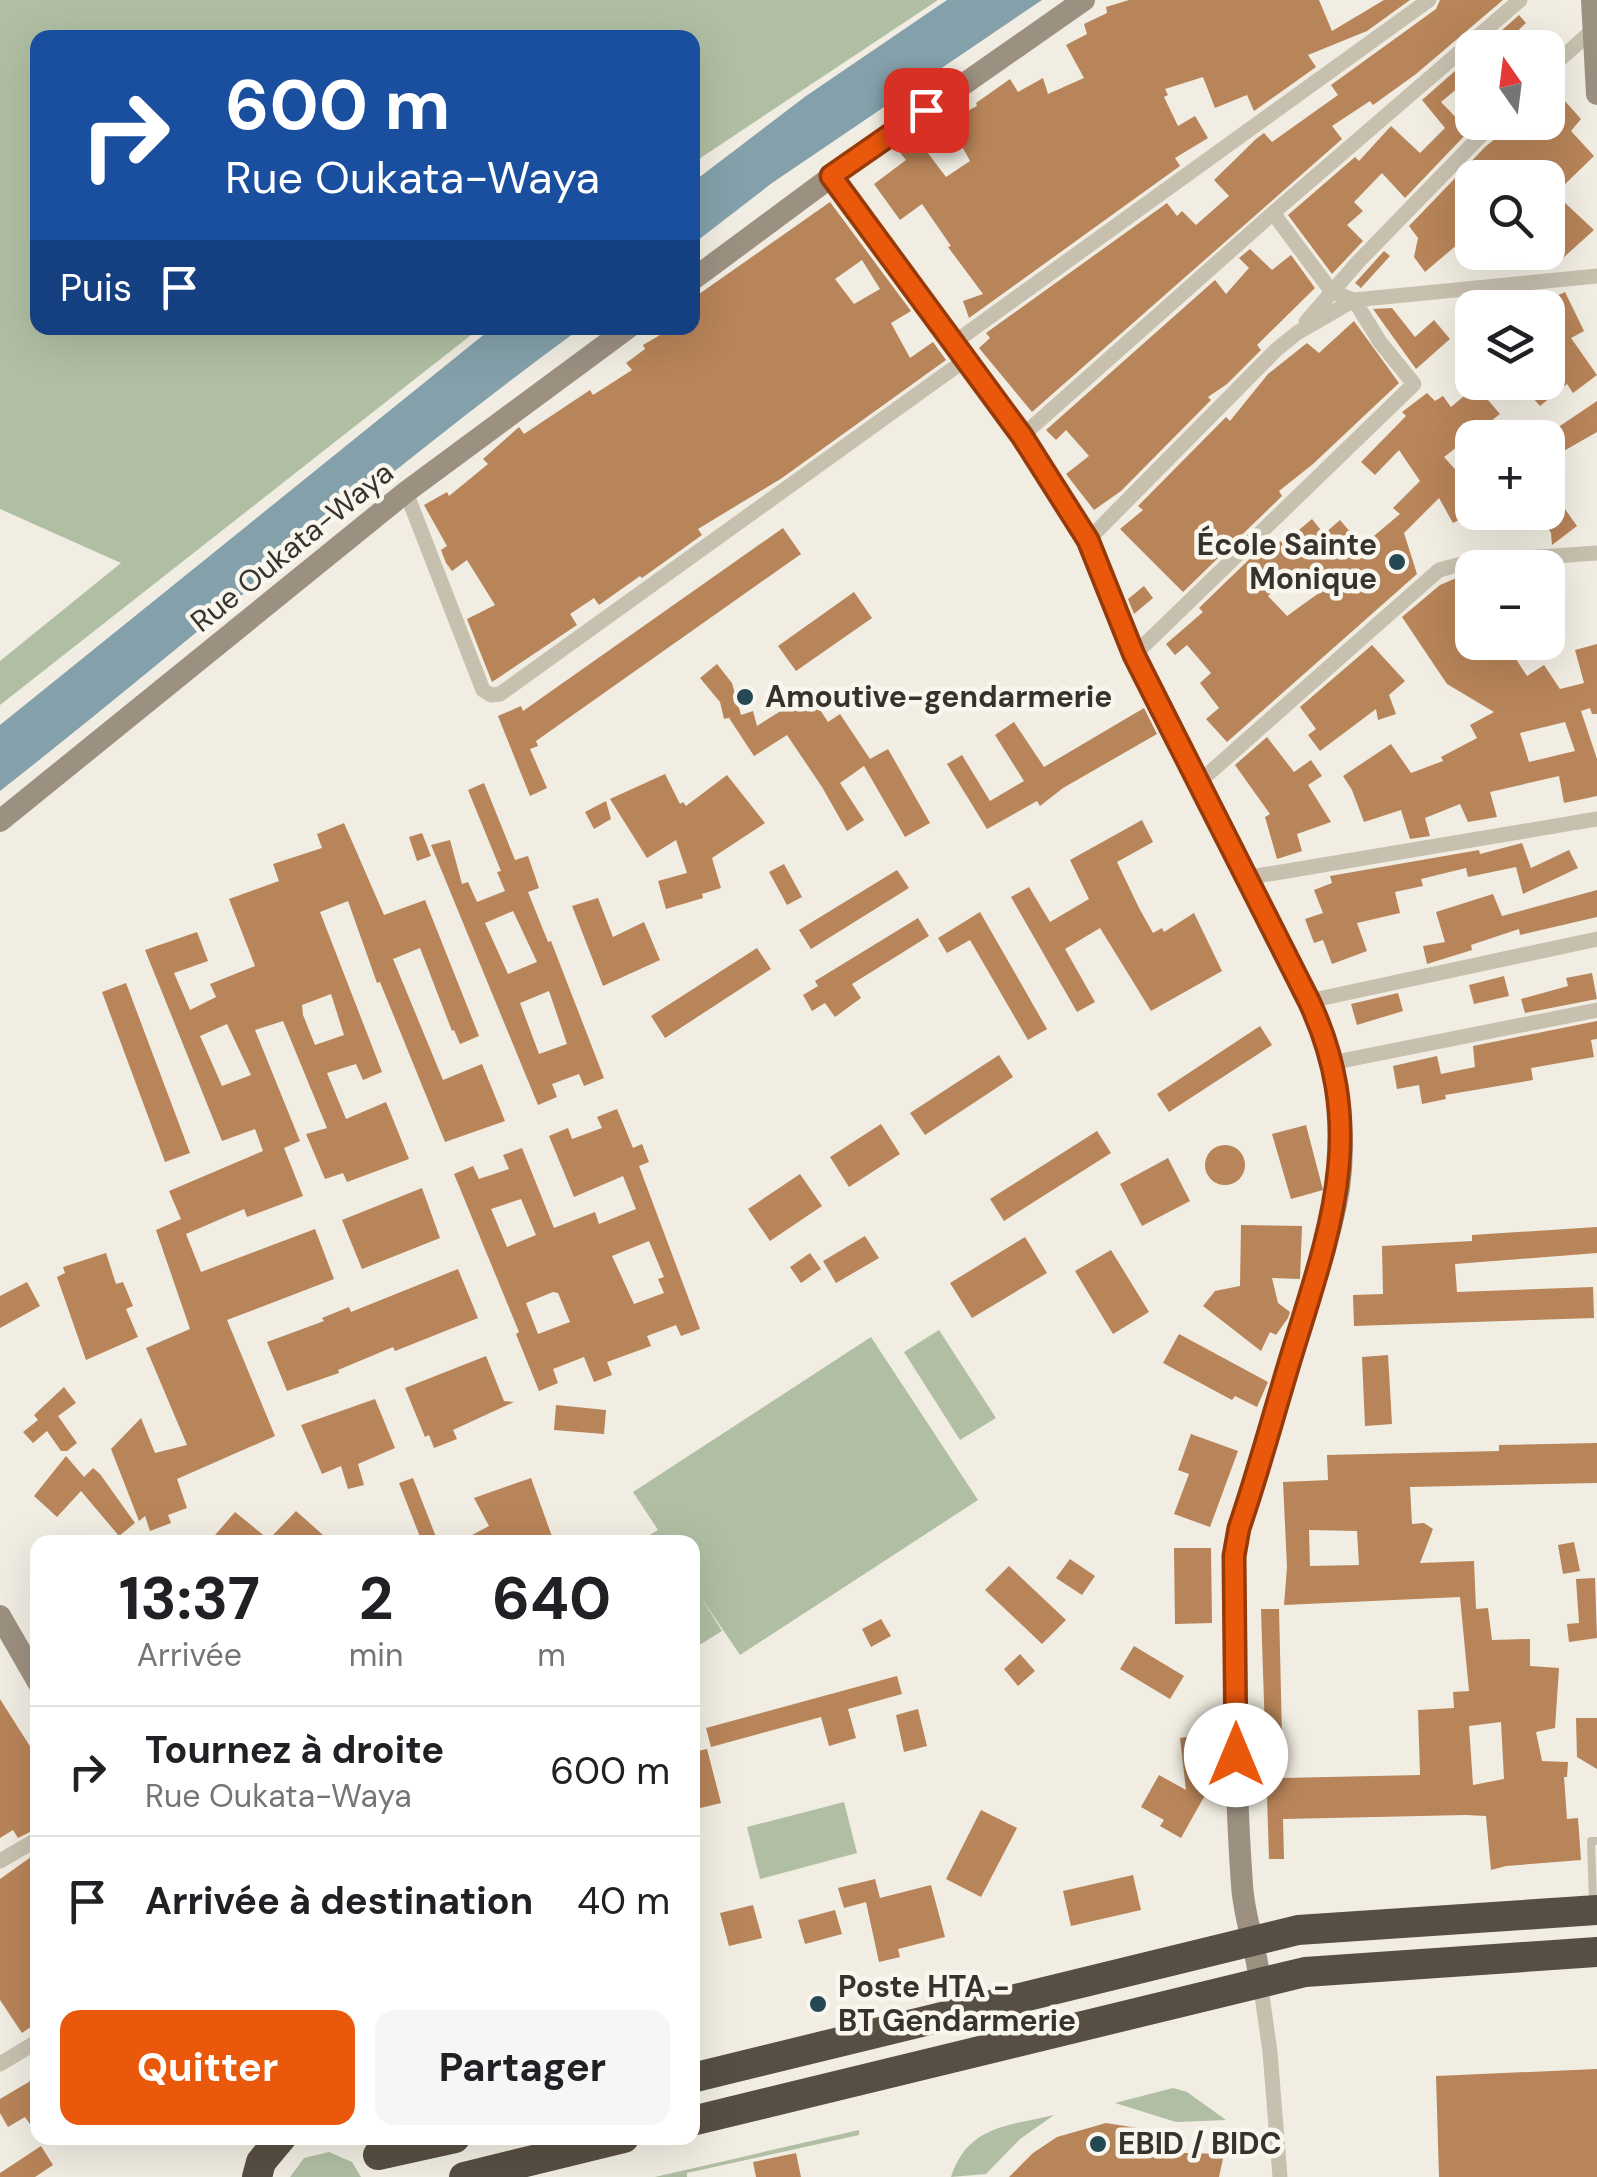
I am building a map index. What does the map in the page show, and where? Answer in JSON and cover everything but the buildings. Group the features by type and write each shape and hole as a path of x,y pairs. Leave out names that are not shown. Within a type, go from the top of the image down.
{"highway":[{"path":"700,2076 1254,1939 1340,1926 1595,1910"},
{"path":"700,2119 1260,1982 1346,1967 1597,1952"},
{"path":"743,2066 753,2106"},
{"path":"257,2177 272,2145"},
{"path":"375,2157 425,2145"},
{"path":"464,2177 595,2145"}],"street":[{"path":"700,274 831,176 1084,0"},
{"path":"406,492 483,690 491,695 500,694 1429,0"},
{"path":"1022,436 1520,0"},
{"path":"1594,2 1597,94"},
{"path":"1565,55 1594,29"},
{"path":"1088,540 1297,333 1477,140"},
{"path":"831,176 1022,436 1088,540 1134,655 1309,1001 1322,1028 1331,1063 1342,1150 1338,1188 1318,1271 1239,1528 1234,1556 1241,1867 1246,1920 1254,1939 1270,2052 1280,2177"},
{"path":"1134,655 1414,384 1380,342 1354,300 1332,292 1273,213"},
{"path":"1297,333 1354,300 1597,276"},
{"name":"Rue Oukata-Waya","path":"0,821 406,492 619,335"},
{"path":"1198,783 1439,570 1469,562 1597,553"},
{"path":"1245,878 1597,819"},
{"path":"1309,1001 1597,939"},
{"path":"1331,1063 1597,1010"},
{"path":"0,1616 8,1647 30,1673"},
{"path":"0,1861 30,1844"},
{"path":"0,2064 30,2045"}],"lane":[{"path":"1595,1910 1592,1841 1597,1841"}],"green space":[{"path":"0,0 938,0 700,158 700,30 30,30 30,335 471,335 0,705 0,661 121,563 0,509"},
{"path":"939,1330 996,1418 960,1440 904,1352"},
{"path":"871,1337 978,1500 740,1655 700,1596 700,1535 650,1535 658,1530 633,1492"},
{"path":"700,1596 722,1631 700,1645"},
{"path":"844,1802 857,1853 760,1879 747,1827"},
{"path":"1173,2088 1187,2092 1226,2120 1176,2122 1115,2103"},
{"path":"1054,2115 1020,2139 986,2174 951,2177 958,2160 979,2137"},
{"path":"859,2130 859,2135 687,2173 687,2177 655,2177"},
{"path":"329,2152 352,2162 361,2177 290,2177 304,2158"}],"water":[{"path":"947,0 1042,0 772,183 700,239 700,177 806,96"},
{"path":"483,335 572,335 433,440 0,791 0,725"}],"place":[{"name":"École Sainte Monique","path":"1397,562"},
{"name":"Amoutive-gendarmerie","path":"745,697"},
{"name":"Poste HTA - BT Gendarmerie","path":"818,2004"},
{"name":"EBID / BIDC","path":"1098,2144"}],"route":[{"path":"926,110 831,176 1022,436 1088,540 1134,655 1309,1001 1322,1028 1331,1063 1342,1150 1338,1188 1318,1271 1239,1528 1234,1556 1236,1755"}]}
